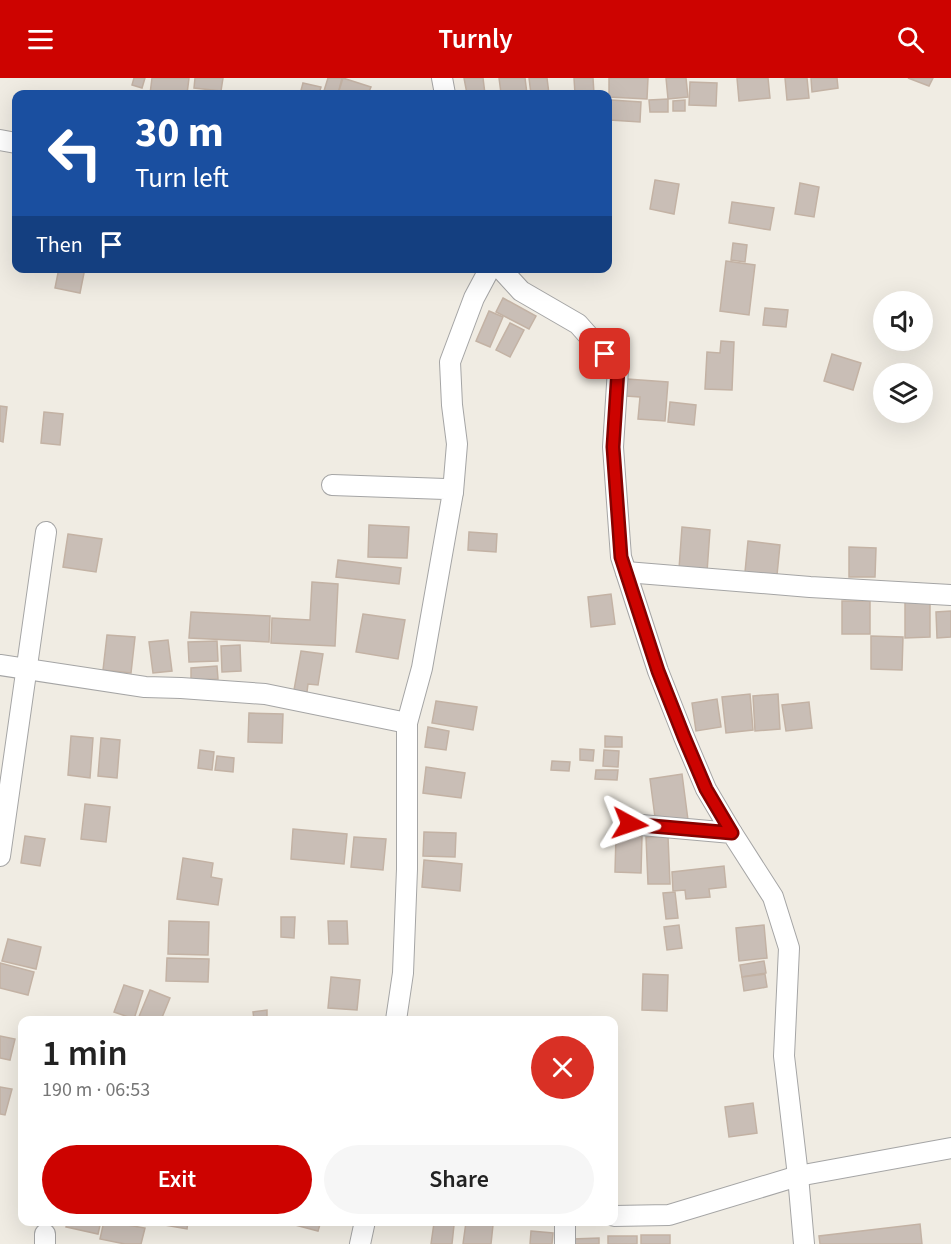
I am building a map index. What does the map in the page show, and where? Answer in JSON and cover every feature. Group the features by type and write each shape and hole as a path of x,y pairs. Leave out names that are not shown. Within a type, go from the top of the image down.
{"street":[{"path":"397,1016 403,973 407,869 407,723 422,668 453,492 457,444 450,362 474,298 487,273"},
{"path":"505,273 521,291 578,324 618,369 613,447 621,557 658,671 706,789 773,897 789,948 784,1056 804,1244"},
{"path":"332,485 444,489 453,492"},
{"path":"0,856 46,532"},
{"path":"626,572 810,587 951,595"},
{"path":"0,664 25,670 145,687 265,694 407,723"},
{"path":"630,824 732,833"},
{"path":"618,1216 669,1215 798,1176 951,1148"},
{"path":"360,1244 364,1226"},
{"path":"564,1244 565,1226"}],"building":[{"path":"134,78 145,78 142,88 132,85"},
{"path":"152,78 189,78 188,90 150,90"},
{"path":"195,78 223,78 221,90 194,88"},
{"path":"328,78 342,78 339,90 324,90"},
{"path":"343,78 371,87 370,90 339,90"},
{"path":"464,78 483,78 484,90 466,90"},
{"path":"499,78 525,78 526,90 501,90"},
{"path":"529,78 547,78 548,90 530,90"},
{"path":"574,78 593,78 594,90 575,90"},
{"path":"609,78 648,78 647,99 612,97 612,90 609,90"},
{"path":"666,78 686,78 688,97 668,99"},
{"path":"737,78 768,78 770,98 739,101"},
{"path":"785,78 807,78 809,98 787,100"},
{"path":"811,78 837,78 838,88 812,92"},
{"path":"908,78 933,78 929,86"},
{"path":"690,82 717,83 716,106 689,105"},
{"path":"303,83 321,87 320,90 301,90"},
{"path":"668,99 668,112 650,112 649,100"},
{"path":"612,100 641,102 640,122 612,120"},
{"path":"685,100 685,111 673,111 673,101"},
{"path":"655,180 679,184 674,214 650,209"},
{"path":"800,183 819,187 814,217 795,214"},
{"path":"732,202 774,208 770,230 729,223"},
{"path":"733,243 747,245 745,262 731,260"},
{"path":"726,261 755,265 749,315 720,311"},
{"path":"58,273 84,273 80,293 55,288"},
{"path":"503,298 536,316 529,329 496,312"},
{"path":"765,308 788,310 786,327 763,325"},
{"path":"489,311 503,317 490,347 476,341"},
{"path":"510,323 524,330 510,357 496,350"},
{"path":"721,341 734,342 732,390 705,389 707,352 720,353"},
{"path":"832,354 861,363 853,390 824,381"},
{"path":"627,379 668,382 665,421 638,419 640,397 626,396"},
{"path":"670,402 696,405 694,425 668,422"},
{"path":"0,406 7,407 3,442 0,441"},
{"path":"44,412 63,414 60,445 41,443"},
{"path":"369,525 409,527 407,558 368,557"},
{"path":"682,527 710,530 707,572 679,569"},
{"path":"469,532 497,534 496,552 468,550"},
{"path":"68,534 102,539 96,572 63,567"},
{"path":"748,541 780,545 777,575 745,572"},
{"path":"849,547 876,548 875,577 849,577"},
{"path":"338,560 401,568 399,584 336,577"},
{"path":"312,582 338,584 335,646 271,643 272,618 310,620"},
{"path":"611,594 615,624 591,627 588,597"},
{"path":"842,601 870,601 870,634 842,634"},
{"path":"905,601 930,601 930,637 905,638"},
{"path":"951,611 951,637 937,638 936,612"},
{"path":"191,612 270,616 269,642 189,638"},
{"path":"363,614 405,620 398,659 356,652"},
{"path":"107,635 135,637 131,673 103,670"},
{"path":"871,636 903,637 902,670 871,669"},
{"path":"168,640 172,671 153,673 149,642"},
{"path":"217,641 218,661 189,662 188,642"},
{"path":"240,645 241,671 222,672 221,646"},
{"path":"301,651 323,654 318,685 308,684 307,692 294,690"},
{"path":"217,666 218,679 191,680 191,668"},
{"path":"750,694 753,730 726,733 722,697"},
{"path":"778,694 780,729 755,731 753,696"},
{"path":"717,699 721,727 696,731 692,703"},
{"path":"436,701 477,707 473,730 432,723"},
{"path":"809,702 812,728 786,731 782,705"},
{"path":"249,713 283,714 282,743 248,742"},
{"path":"428,727 449,731 446,750 425,747"},
{"path":"71,736 93,738 90,778 68,775"},
{"path":"605,736 622,737 622,747 605,747"},
{"path":"101,738 120,740 117,778 98,776"},
{"path":"580,749 594,750 593,761 580,760"},
{"path":"200,750 214,752 212,770 198,768"},
{"path":"604,750 619,751 618,767 603,766"},
{"path":"217,756 234,758 233,772 215,770"},
{"path":"552,761 570,762 569,771 551,770"},
{"path":"426,767 465,773 461,798 423,793"},
{"path":"596,770 618,770 617,780 595,779"},
{"path":"682,774 688,820 656,825 650,779"},
{"path":"85,804 110,807 106,842 81,839"},
{"path":"293,829 347,834 344,864 291,859"},
{"path":"424,832 456,833 455,857 423,856"},
{"path":"616,835 642,836 641,873 615,872"},
{"path":"25,836 45,839 40,866 21,863"},
{"path":"354,837 386,839 383,870 351,867"},
{"path":"646,837 668,837 670,884 648,884"},
{"path":"183,858 213,863 211,877 222,879 218,905 177,899"},
{"path":"424,860 462,864 460,891 422,887"},
{"path":"724,866 726,887 709,889 710,897 686,899 685,890 673,891 672,872"},
{"path":"675,892 678,918 666,919 663,893"},
{"path":"281,917 295,917 294,938 281,937"},
{"path":"169,921 209,922 208,955 168,954"},
{"path":"328,921 347,921 348,944 329,944"},
{"path":"679,925 682,948 667,950 664,927"},
{"path":"764,925 767,958 739,961 736,928"},
{"path":"8,939 41,947 36,969 2,961"},
{"path":"167,958 209,959 208,982 166,981"},
{"path":"764,961 766,973 742,977 740,965"},
{"path":"0,963 34,972 28,995 0,988"},
{"path":"643,974 668,975 667,1011 642,1010"},
{"path":"765,974 767,987 744,991 742,977"},
{"path":"331,977 360,980 357,1010 328,1008"},
{"path":"124,985 143,991 135,1016 114,1012"},
{"path":"150,990 170,998 163,1016 139,1016"},
{"path":"267,1010 267,1016 254,1016 253,1012"},
{"path":"0,1036 15,1039 10,1060 0,1058"},
{"path":"0,1087 12,1089 5,1115 0,1114"},
{"path":"753,1103 757,1133 729,1137 725,1107"},
{"path":"920,1224 922,1244 820,1244 819,1236"},
{"path":"66,1226 100,1226 98,1234"},
{"path":"103,1226 145,1228 141,1244 125,1244 100,1239"},
{"path":"170,1226 187,1226 187,1229"},
{"path":"299,1226 320,1226 318,1231"},
{"path":"434,1226 454,1226 452,1244 431,1244"},
{"path":"465,1226 493,1226 491,1244 463,1244"},
{"path":"531,1231 553,1233 552,1244 530,1244"},
{"path":"641,1235 670,1235 670,1244 641,1244"},
{"path":"608,1236 637,1236 637,1244 608,1244"},
{"path":"599,1238 599,1244 572,1244 572,1239"}],"route":[{"path":"605,354 618,369 613,447 621,557 658,671 684,737 706,789 732,833 630,824"}]}
